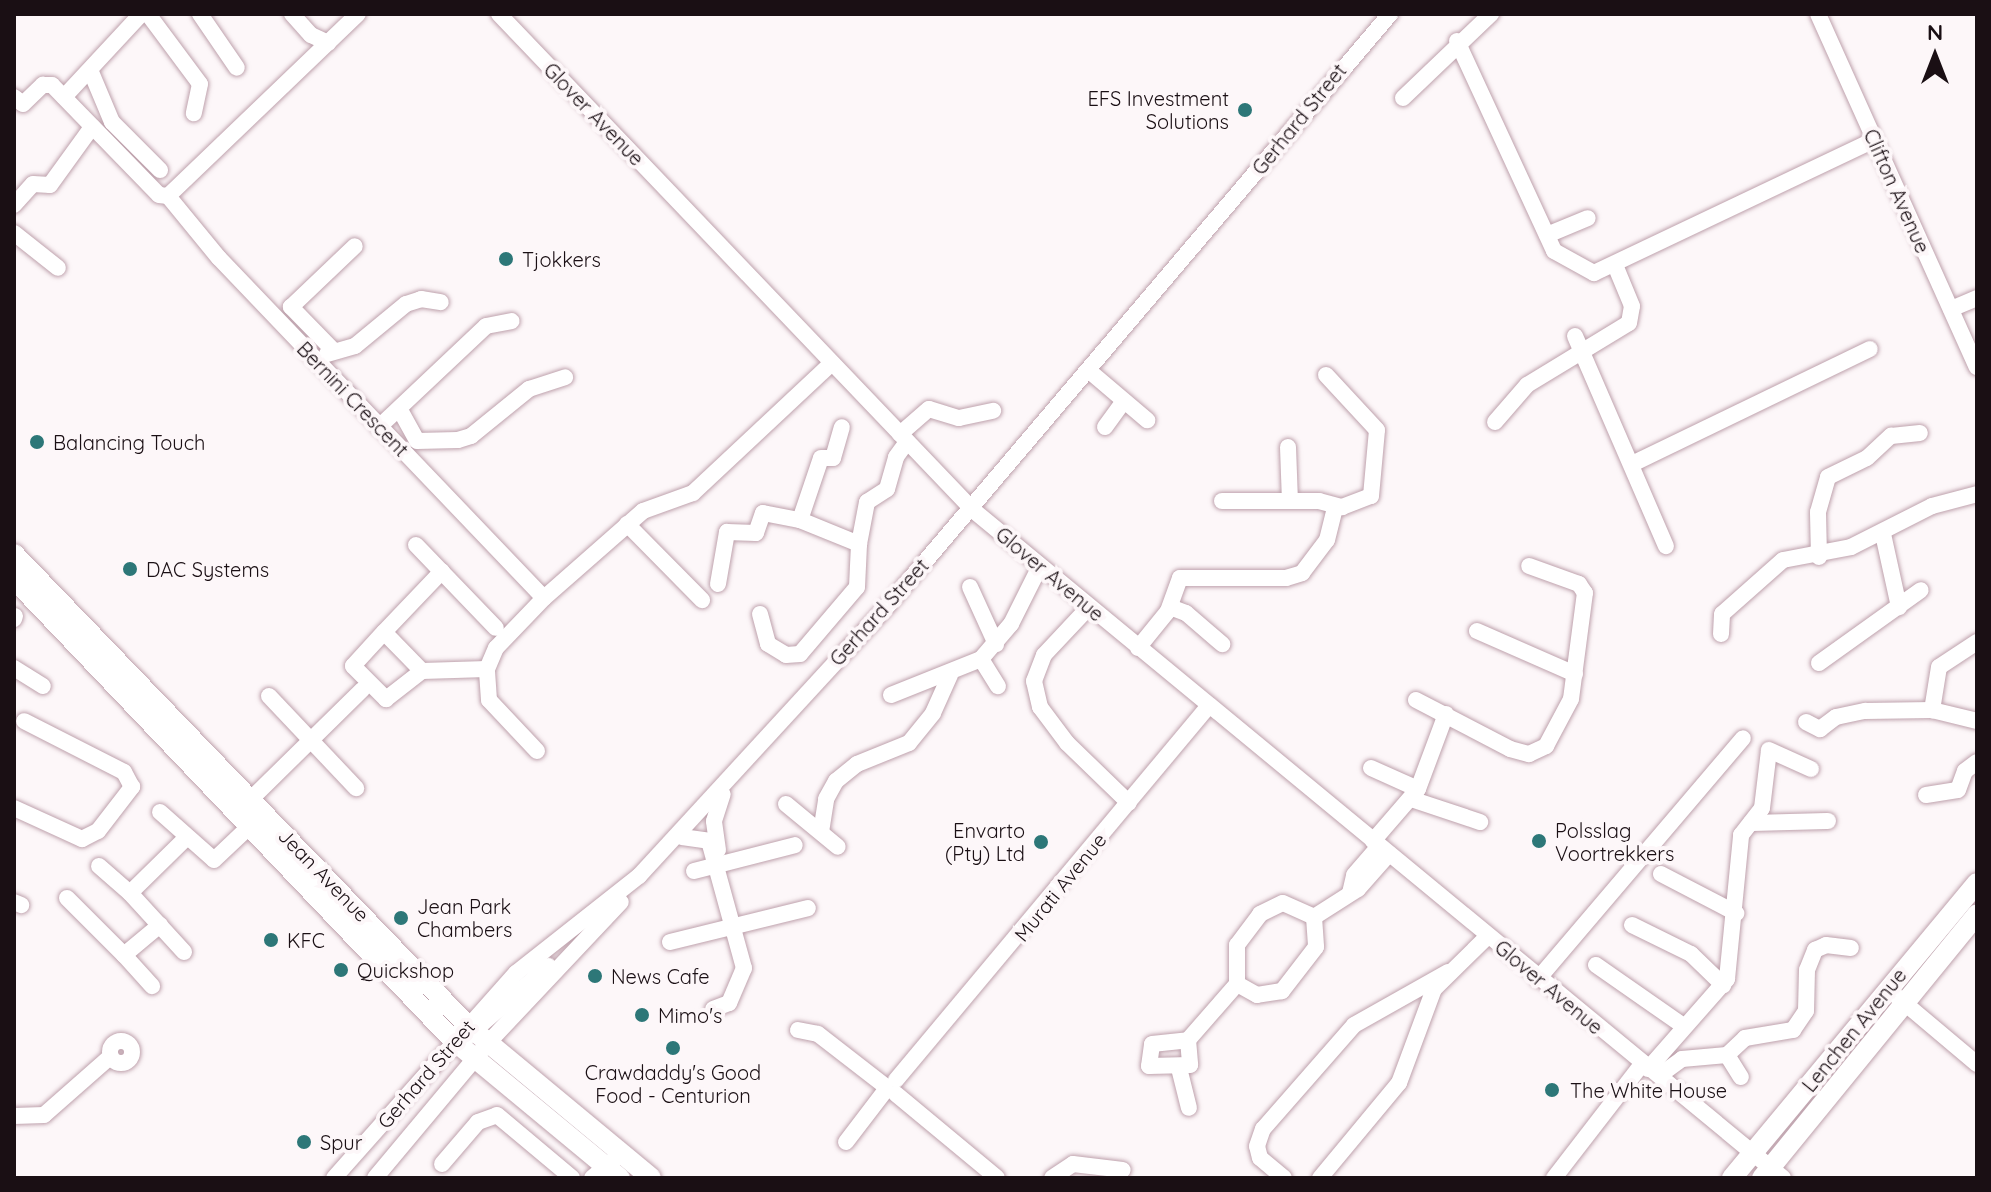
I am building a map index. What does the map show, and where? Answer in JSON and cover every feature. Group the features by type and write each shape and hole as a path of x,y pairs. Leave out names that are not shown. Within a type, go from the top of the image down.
{"main road":[{"name":"Jean Avenue","path":"14,554 251,799 471,1040"},
{"name":"Jean Avenue","path":"14,579 310,887 471,1040 610,1169 651,1178"},
{"path":"230,778 236,796 308,872 310,887"},
{"name":"Lenchen Avenue","path":"1770,1175 1977,883"},
{"name":"Lenchen Avenue","path":"1732,1178 1895,995 1977,914"}],"street":[{"path":"17,105 43,85 58,91 91,72 100,53 141,14"},
{"path":"148,14 200,84 194,113"},
{"path":"200,14 237,68"},
{"path":"292,14 311,35 328,43"},
{"path":"168,196 358,14"},
{"name":"Glover Avenue","path":"499,14 974,511 1652,1070 1770,1175"},
{"name":"Gerhard Street","path":"375,1178 516,973 639,876 974,511 1390,14"},
{"name":"Gerhard Street","path":"334,1178 471,1040 588,937 723,794 1094,375 1398,14"},
{"path":"1403,98 1457,41 1491,14"},
{"name":"Clifton Avenue","path":"1818,14 1977,367"},
{"path":"1457,41 1559,257 1594,273 1874,140"},
{"path":"91,72 112,122 160,170"},
{"name":"Bernini Crescent","path":"58,91 159,195 168,196 319,363 544,598"},
{"path":"14,205 33,184 50,185 92,127"},
{"path":"1547,235 1588,218"},
{"path":"14,233 58,268"},
{"path":"332,349 291,307 355,246"},
{"path":"1495,422 1527,385 1621,329 1633,315 1615,265"},
{"path":"1951,309 1977,298"},
{"path":"319,363 332,349 355,346 406,304 421,299 441,302"},
{"path":"379,427 486,326 512,321"},
{"path":"1575,336 1666,546"},
{"path":"1632,464 1870,349"},
{"path":"537,751 489,700 487,669 506,636 627,524 651,508 693,493 832,363"},
{"path":"1094,375 1147,420"},
{"path":"1222,501 1290,501 1335,507 1371,496 1379,439 1375,425 1326,375"},
{"path":"400,410 417,441 466,439 529,389 565,377"},
{"path":"1105,427 1124,401"},
{"path":"760,614 768,644 786,655 800,654 857,587 859,544 867,502 887,489 904,438 929,409 959,418 993,411"},
{"path":"800,520 821,458 833,458 842,427"},
{"path":"1819,557 1818,512 1828,477 1867,458 1891,436 1920,433"},
{"path":"1288,447 1290,501"},
{"path":"1721,634 1722,614 1778,564 1819,557 1883,534 1913,514 1977,494"},
{"path":"1138,648 1170,607 1176,583 1190,574 1286,578 1302,573 1327,540 1335,507"},
{"path":"718,584 727,532 756,533 768,512 800,520 859,544"},
{"path":"627,524 702,600"},
{"path":"1883,534 1899,607"},
{"path":"416,545 496,628"},
{"path":"891,695 950,675 981,659 996,644 1040,566"},
{"path":"1416,700 1529,754 1546,746 1561,721 1575,674 1584,589 1529,566"},
{"path":"442,571 354,660 369,684 382,697 392,698 422,671 487,669"},
{"path":"970,587 996,644"},
{"path":"1819,663 1921,590"},
{"path":"1089,607 1044,655 1034,681 1040,707 1067,743 1129,803"},
{"path":"1170,607 1186,613 1222,644"},
{"path":"1477,631 1575,674"},
{"path":"384,632 422,671"},
{"path":"1932,710 1939,667 1977,642"},
{"path":"981,659 998,686"},
{"path":"14,668 43,686"},
{"path":"821,832 826,799 836,781 857,764 909,743 933,713 950,675"},
{"path":"251,799 362,690"},
{"path":"269,696 356,788"},
{"name":"Murati Avenue","path":"846,1142 1209,706"},
{"path":"1806,722 1820,729 1836,717 1865,711 1932,710 1977,721"},
{"path":"1314,917 1350,893 1354,875 1380,847 1414,794 1446,714"},
{"path":"14,808 82,839 98,831 132,787 124,772 24,721"},
{"path":"1538,979 1743,738"},
{"path":"1554,1178 1652,1070 1723,985 1732,963 1741,835 1762,808 1770,749 1811,769"},
{"path":"1926,795 1958,790 1965,771 1977,762"},
{"path":"1371,768 1414,794 1480,822"},
{"path":"713,1009 726,1006 743,978 712,839 714,813 723,794"},
{"path":"786,804 838,847"},
{"path":"160,812 214,860 250,826"},
{"path":"1751,823 1828,821"},
{"path":"130,893 187,837"},
{"path":"682,837 712,839"},
{"path":"694,871 795,845"},
{"path":"99,866 130,893 184,952"},
{"path":"1661,874 1736,913"},
{"path":"67,898 152,986"},
{"path":"1188,1040 1191,1062 1179,1068 1149,1066 1149,1049 1158,1042 1188,1040 1237,984 1237,945 1260,914 1283,903 1314,917"},
{"path":"670,942 808,908"},
{"path":"1237,984 1257,995 1282,991 1316,947 1314,917"},
{"path":"124,955 160,925"},
{"path":"1632,925 1691,954 1723,985"},
{"path":"1320,1178 1399,1083 1430,995 1448,972 1488,936"},
{"path":"1652,1070 1682,1059 1727,1055 1745,1038 1782,1035 1796,1027 1806,1011 1807,970 1815,950 1826,945 1851,948"},
{"path":"1596,965 1685,1027"},
{"path":"1284,1178 1260,1158 1257,1146 1263,1129 1354,1025 1448,972"},
{"path":"1895,995 1977,1064"},
{"path":"798,1030 818,1034 891,1087 993,1177"},
{"path":"1727,1055 1741,1077"},
{"path":"14,1116 44,1115 111,1056"},
{"path":"1179,1068 1189,1108"},
{"path":"442,1164 478,1122 497,1115 572,1178"},
{"path":"1052,1178 1073,1164 1123,1170"}],"place":[{"name":"EFS Investment Solutions","path":"1245,110"},
{"name":"Tjokkers","path":"506,259"},
{"name":"Balancing Touch","path":"37,442"},
{"name":"DAC Systems","path":"130,569"},
{"name":"Polsslag Voortrekkers","path":"1539,841"},
{"name":"Envarto (Pty) Ltd","path":"1041,842"},
{"name":"Jean Park Chambers","path":"401,918"},
{"name":"KFC","path":"271,940"},
{"name":"Quickshop","path":"341,970"},
{"name":"News Cafe","path":"595,976"},
{"name":"Mimo's","path":"642,1015"},
{"name":"Crawdaddy's Good Food - Centurion","path":"673,1048"},
{"name":"The White House","path":"1552,1090"},
{"name":"Spur","path":"304,1142"}]}
